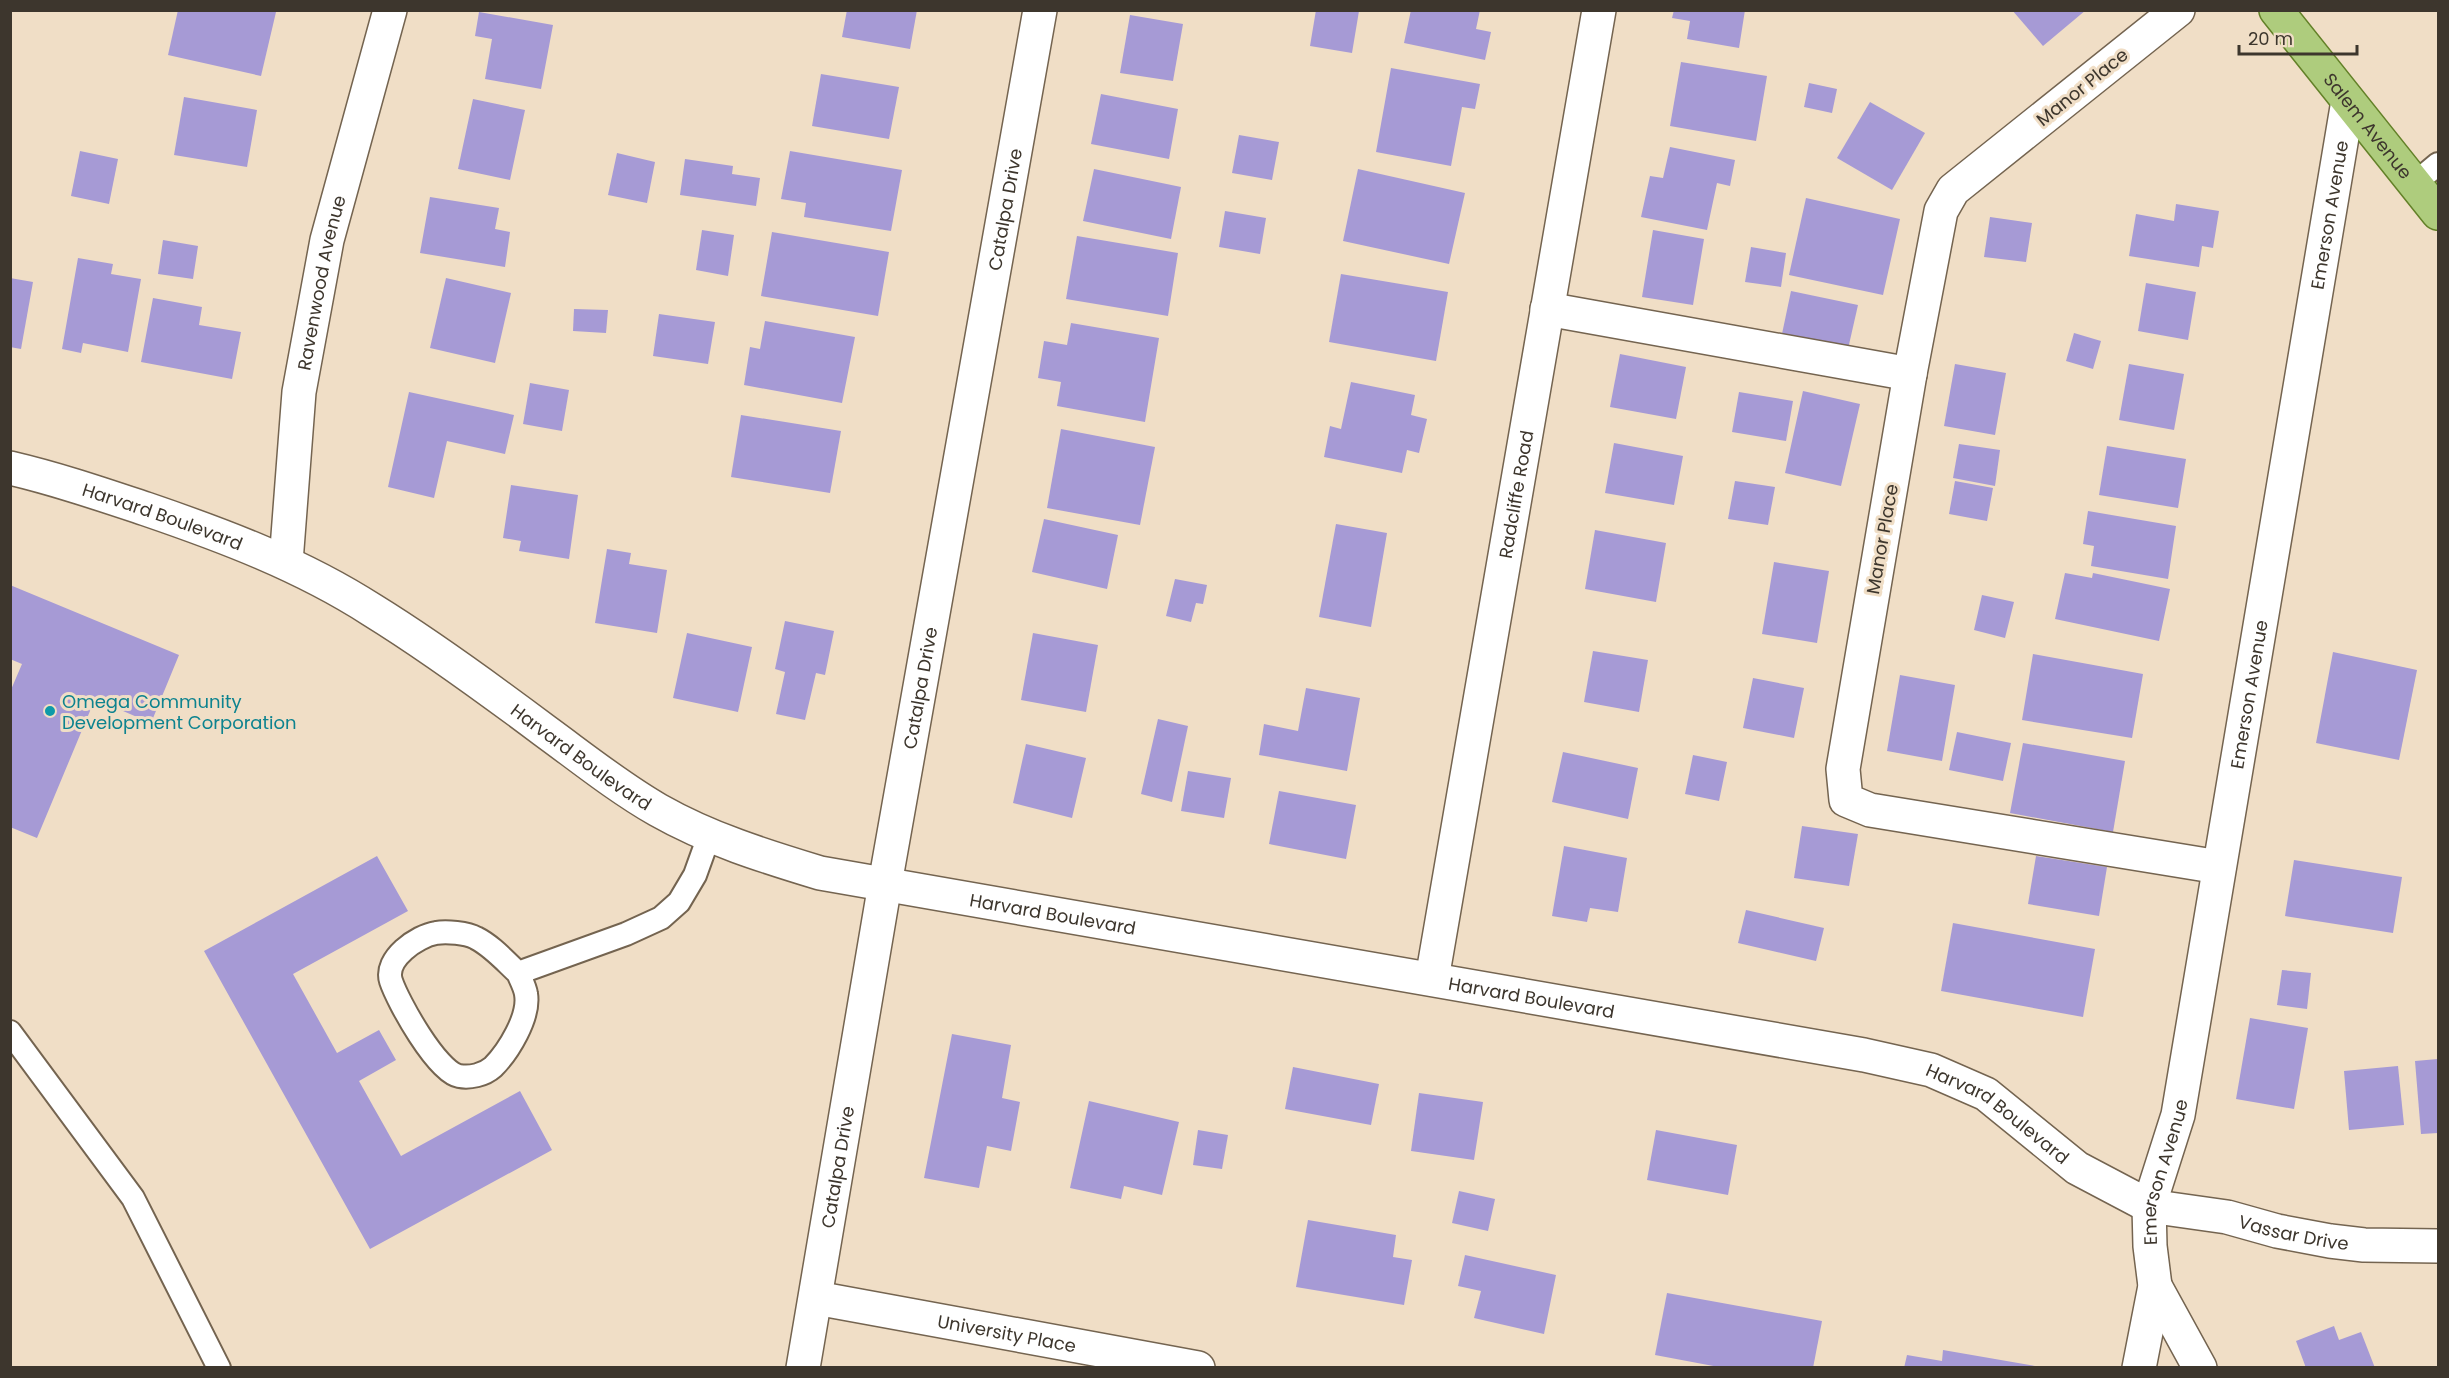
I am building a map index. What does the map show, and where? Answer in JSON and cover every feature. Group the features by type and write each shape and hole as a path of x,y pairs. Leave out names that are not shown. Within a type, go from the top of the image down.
{"main road":[{"name":"Salem Avenue","path":"2280,13 2348,101 2426,174 2439,213"}],"street":[{"name":"Ravenwood Avenue","path":"286,562 299,392 325,252 390,10"},
{"name":"Catalpa Drive","path":"803,1368 885,884 1040,10"},
{"name":"Radcliffe Road","path":"1432,979 1599,10"},
{"name":"Manor Place","path":"2178,10 1953,190 1941,212 1910,374 1844,769 1846,800 1869,810 2219,867"},
{"name":"Emerson Avenue","path":"2155,1286 2150,1246 2150,1206 2178,1115 2348,101"},
{"path":"1546,309 1910,374"},
{"name":"Harvard Boulevard","path":"10,468 56,479 192,525 286,562 371,609 468,674 613,781 658,810 709,836 753,853 820,873 1864,1054 1930,1070 1986,1094 2077,1168 2150,1206"},
{"name":"Vassar Drive","path":"2150,1206 2227,1217 2277,1231 2330,1241 2364,1245 2439,1246"},
{"path":"2139,1368 2155,1286"},
{"path":"2155,1286 2200,1368"},
{"name":"University Place","path":"816,1298 1198,1368"}],"lane":[{"path":"518,973 626,934 661,918 679,902 695,875 709,836"},
{"path":"435,933 475,937 494,950 518,973 526,995 526,1009 516,1035 491,1068 474,1076 456,1075 434,1059 394,990 390,977 392,966 400,952 435,933"},
{"path":"10,1032 133,1198 219,1368"}],"building":[{"path":"178,10 276,12 261,76 168,55"},
{"path":"847,10 917,10 910,49 842,37"},
{"path":"1316,10 1359,11 1352,53 1310,46"},
{"path":"1411,10 1480,10 1476,29 1491,32 1485,60 1404,43"},
{"path":"1674,10 1745,10 1739,48 1687,39 1690,21 1672,18"},
{"path":"2012,10 2086,10 2043,46"},
{"path":"479,12 553,25 541,89 485,79 492,39 475,36"},
{"path":"1130,15 1183,24 1173,81 1120,73"},
{"path":"1681,62 1767,76 1756,141 1670,126"},
{"path":"1391,68 1480,84 1475,109 1462,107 1451,166 1376,152"},
{"path":"821,74 899,87 889,139 812,126"},
{"path":"1809,83 1837,89 1832,113 1804,107"},
{"path":"1101,94 1178,109 1169,159 1091,144"},
{"path":"184,97 257,110 247,167 174,155"},
{"path":"473,99 525,110 510,180 458,169"},
{"path":"1870,102 1925,133 1892,190 1837,158"},
{"path":"1239,135 1279,142 1272,180 1232,173"},
{"path":"1670,147 1735,160 1730,186 1717,183 1707,230 1641,217 1650,176 1663,178"},
{"path":"80,151 118,159 109,204 71,196"},
{"path":"790,151 902,170 891,231 804,217 806,203 781,199"},
{"path":"617,153 655,162 647,203 608,195"},
{"path":"685,159 733,166 732,174 760,178 756,206 680,195"},
{"path":"1094,169 1181,187 1171,239 1083,221"},
{"path":"1358,169 1465,193 1449,264 1343,241"},
{"path":"430,197 499,208 495,229 510,232 505,267 420,253"},
{"path":"1806,198 1900,219 1883,295 1789,275"},
{"path":"2176,204 2219,211 2213,248 2202,246 2199,267 2129,256 2136,214 2174,221"},
{"path":"1225,211 1266,218 1260,254 1219,247"},
{"path":"1990,217 2032,223 2026,262 1984,257"},
{"path":"702,230 734,235 728,276 696,270"},
{"path":"1653,230 1704,239 1693,305 1642,297"},
{"path":"772,232 889,252 878,316 761,296"},
{"path":"1077,236 1178,253 1168,316 1066,299"},
{"path":"163,240 198,246 193,279 158,274"},
{"path":"1751,247 1786,253 1781,287 1745,282"},
{"path":"78,258 113,264 111,274 141,279 128,352 83,343 81,353 62,349"},
{"path":"1341,274 1448,292 1436,361 1329,342"},
{"path":"10,278 33,282 21,349 10,347"},
{"path":"446,278 511,293 495,363 430,348"},
{"path":"2146,283 2196,292 2188,340 2138,331"},
{"path":"1791,291 1858,305 1848,349 1782,334"},
{"path":"153,298 202,307 199,325 241,332 232,379 141,362"},
{"path":"574,309 608,310 606,333 573,331"},
{"path":"659,314 715,322 708,364 653,356"},
{"path":"765,321 855,337 842,403 744,385 750,347 760,349"},
{"path":"1071,323 1159,338 1145,422 1057,406 1061,382 1038,378 1044,341 1067,345"},
{"path":"2074,333 2101,341 2093,369 2066,361"},
{"path":"1620,354 1686,367 1676,419 1610,407"},
{"path":"1955,364 2006,373 1995,435 1944,426"},
{"path":"2129,364 2184,374 2174,430 2119,420"},
{"path":"1351,382 1415,395 1411,415 1427,419 1419,453 1407,450 1402,473 1324,457 1330,426 1341,429"},
{"path":"530,383 569,390 562,431 523,424"},
{"path":"1803,391 1860,404 1841,486 1785,473"},
{"path":"409,392 514,415 505,454 447,441 434,498 388,487"},
{"path":"1739,392 1793,401 1786,441 1732,432"},
{"path":"741,415 841,431 830,493 731,477"},
{"path":"1061,429 1155,447 1140,525 1047,508"},
{"path":"1614,443 1683,456 1674,505 1605,493"},
{"path":"1959,444 2000,450 1995,486 1953,478"},
{"path":"2107,446 2186,459 2178,508 2099,495"},
{"path":"1735,481 1775,487 1768,525 1728,519"},
{"path":"1955,481 1993,488 1987,521 1949,514"},
{"path":"511,485 578,495 569,559 519,551 521,541 503,538"},
{"path":"2088,511 2176,526 2168,579 2091,566 2094,546 2083,544"},
{"path":"1044,519 1118,535 1107,589 1032,572"},
{"path":"1336,524 1387,533 1371,627 1319,617"},
{"path":"1595,530 1666,543 1656,602 1585,589"},
{"path":"607,549 631,553 629,564 667,570 657,633 595,623"},
{"path":"1774,562 1829,571 1817,643 1762,634"},
{"path":"2065,573 2092,578 2093,573 2170,589 2159,641 2055,619"},
{"path":"1175,579 1207,585 1203,604 1196,603 1191,622 1166,616"},
{"name":"Omega Community Development Corporation","path":"10,585 179,655 151,723 95,699 37,838 10,827 10,692 22,664 10,659"},
{"path":"1982,595 2014,602 2005,638 1974,630"},
{"path":"785,621 834,631 825,675 816,673 805,720 776,714 785,672 775,669"},
{"path":"687,633 752,647 738,712 673,698"},
{"path":"1033,633 1098,645 1086,712 1021,700"},
{"path":"1593,651 1648,660 1639,712 1584,702"},
{"path":"2333,652 2417,670 2399,760 2316,743"},
{"path":"2033,654 2143,674 2132,738 2022,720"},
{"path":"1900,675 1955,685 1942,761 1887,751"},
{"path":"1753,678 1804,688 1794,738 1743,728"},
{"path":"1306,688 1360,698 1347,771 1259,755 1264,724 1298,731"},
{"path":"1158,719 1188,726 1172,802 1141,794"},
{"path":"1957,732 2011,743 2003,781 1949,770"},
{"path":"2023,743 2125,761 2113,832 2010,813"},
{"path":"1026,744 1086,758 1072,818 1013,803"},
{"path":"1563,752 1638,768 1628,819 1552,802"},
{"path":"1693,755 1727,762 1719,801 1685,794"},
{"path":"1188,771 1231,778 1224,818 1181,811"},
{"path":"1279,791 1356,805 1346,859 1269,844"},
{"path":"1802,826 1858,834 1849,886 1794,878"},
{"path":"1564,846 1627,858 1618,912 1590,908 1587,922 1552,916"},
{"path":"377,856 408,911 293,974 337,1053 379,1030 396,1060 359,1081 401,1156 520,1091 552,1150 370,1249 204,951"},
{"path":"2036,856 2107,867 2099,916 2028,904"},
{"path":"2294,860 2402,877 2393,933 2285,916"},
{"path":"1746,910 1824,928 1816,961 1738,943"},
{"path":"1953,923 2095,949 2083,1017 1941,991"},
{"path":"2282,970 2311,973 2307,1009 2277,1005"},
{"path":"2250,1018 2308,1028 2294,1109 2236,1099"},
{"path":"952,1034 1011,1045 1002,1098 1020,1102 1011,1151 987,1146 979,1188 924,1178"},
{"path":"2438,1059 2438,1133 2421,1134 2415,1061"},
{"path":"2398,1066 2404,1125 2349,1130 2344,1071"},
{"path":"1293,1067 1379,1084 1371,1125 1285,1109"},
{"path":"1419,1093 1483,1102 1474,1160 1411,1151"},
{"path":"1089,1101 1179,1122 1162,1195 1124,1186 1121,1199 1070,1188"},
{"path":"1198,1130 1228,1135 1222,1169 1193,1165"},
{"path":"1656,1130 1737,1145 1728,1195 1647,1180"},
{"path":"1459,1191 1495,1199 1488,1231 1452,1223"},
{"path":"1308,1220 1396,1235 1393,1257 1412,1260 1404,1305 1296,1287"},
{"path":"1465,1255 1556,1275 1544,1334 1474,1318 1481,1291 1458,1286"},
{"path":"1667,1293 1822,1321 1813,1368 1724,1368 1655,1355"},
{"path":"2334,1326 2339,1340 2361,1332 2375,1368 2306,1368 2296,1341"},
{"path":"1943,1350 2035,1366 2035,1368 1904,1368 1907,1355 1942,1361"}],"place":[{"name":"Omega Community Development Corporation","path":"50,711"}]}
